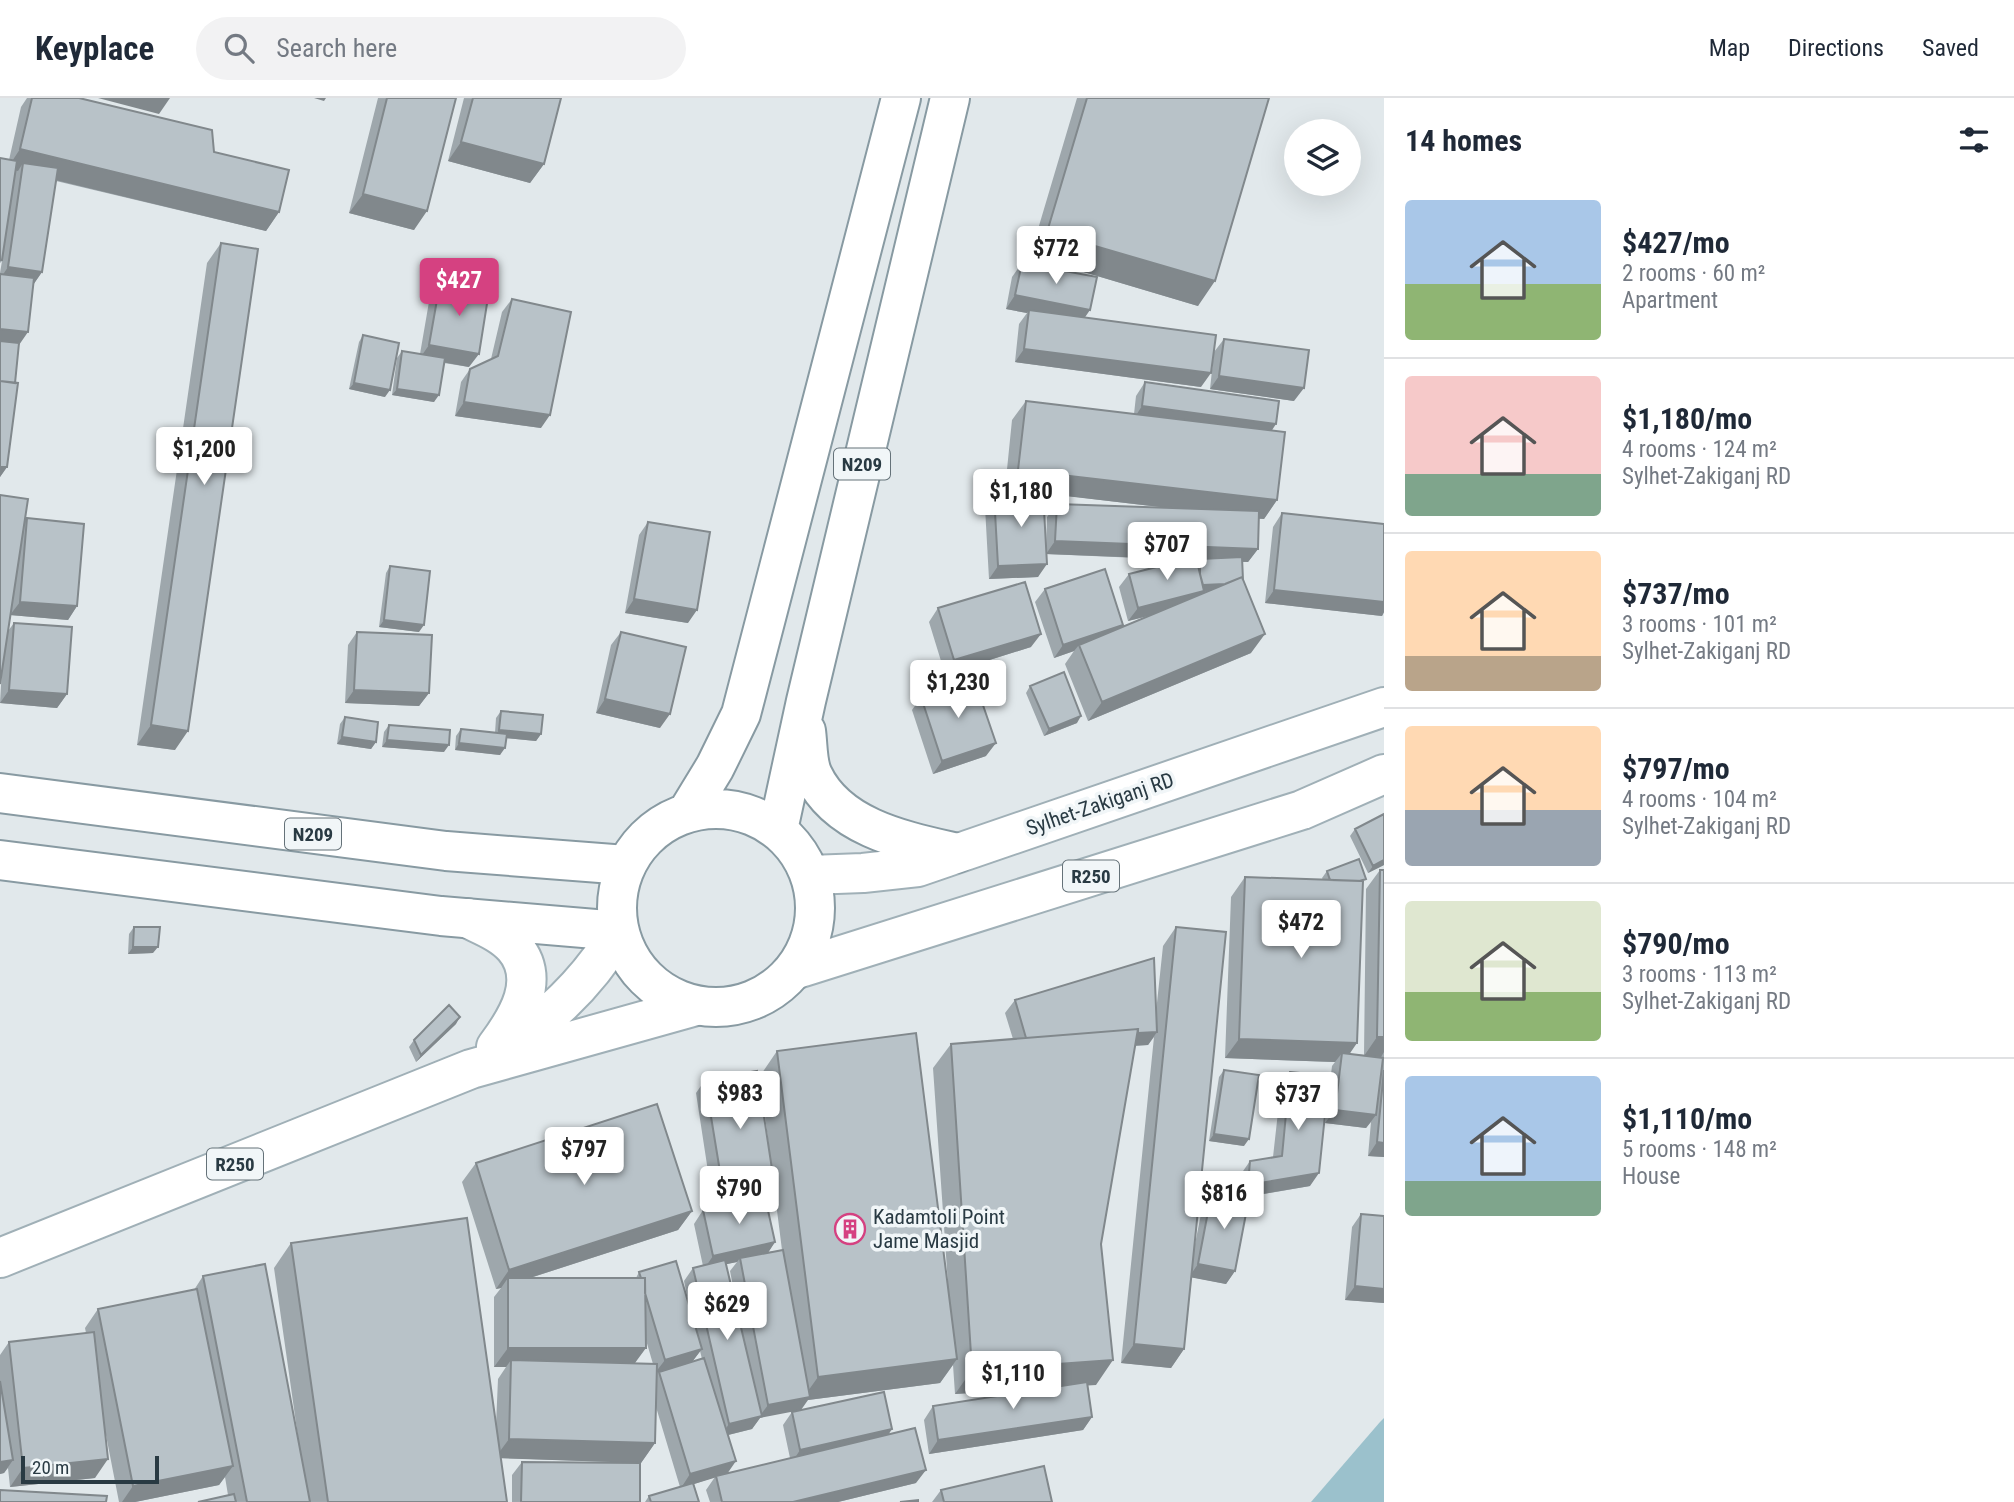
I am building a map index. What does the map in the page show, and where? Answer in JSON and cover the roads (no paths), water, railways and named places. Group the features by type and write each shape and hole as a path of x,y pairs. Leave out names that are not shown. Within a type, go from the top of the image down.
{"main road":[{"name":"N209","path":"687,813 715,767 741,714 901,98"},
{"name":"N209","path":"778,830 806,701 950,98"},
{"path":"806,701 811,772 825,795 846,814 872,829 957,853"},
{"name":"Sylhet-Zakiganj RD","path":"810,875 918,867 1384,706"},
{"name":"R250","path":"794,970 1303,810 1384,774"},
{"name":"N209","path":"0,793 446,851 626,865"},
{"name":"N209","path":"719,808 750,814 778,830 797,850 810,875 816,908 810,941 794,970 775,989 750,1002 723,1008 696,1006 670,997 647,980 630,957 619,931 618,897 626,865 642,842 663,825 687,813 719,808"},
{"path":"0,860 467,918 619,931"},
{"path":"467,918 498,933 515,947 526,968 525,1000 514,1023 496,1047 471,1069"},
{"name":"R250","path":"471,1069 530,1030 557,1007 605,955 619,931"},
{"name":"R250","path":"0,1258 471,1069 696,1006"}],"water":[{"path":"1384,1418 1384,1502 1311,1502 1380,1422"}],"place":[{"name":"Kadamtoli Point Jame Masjid","path":"850,1229"}]}
